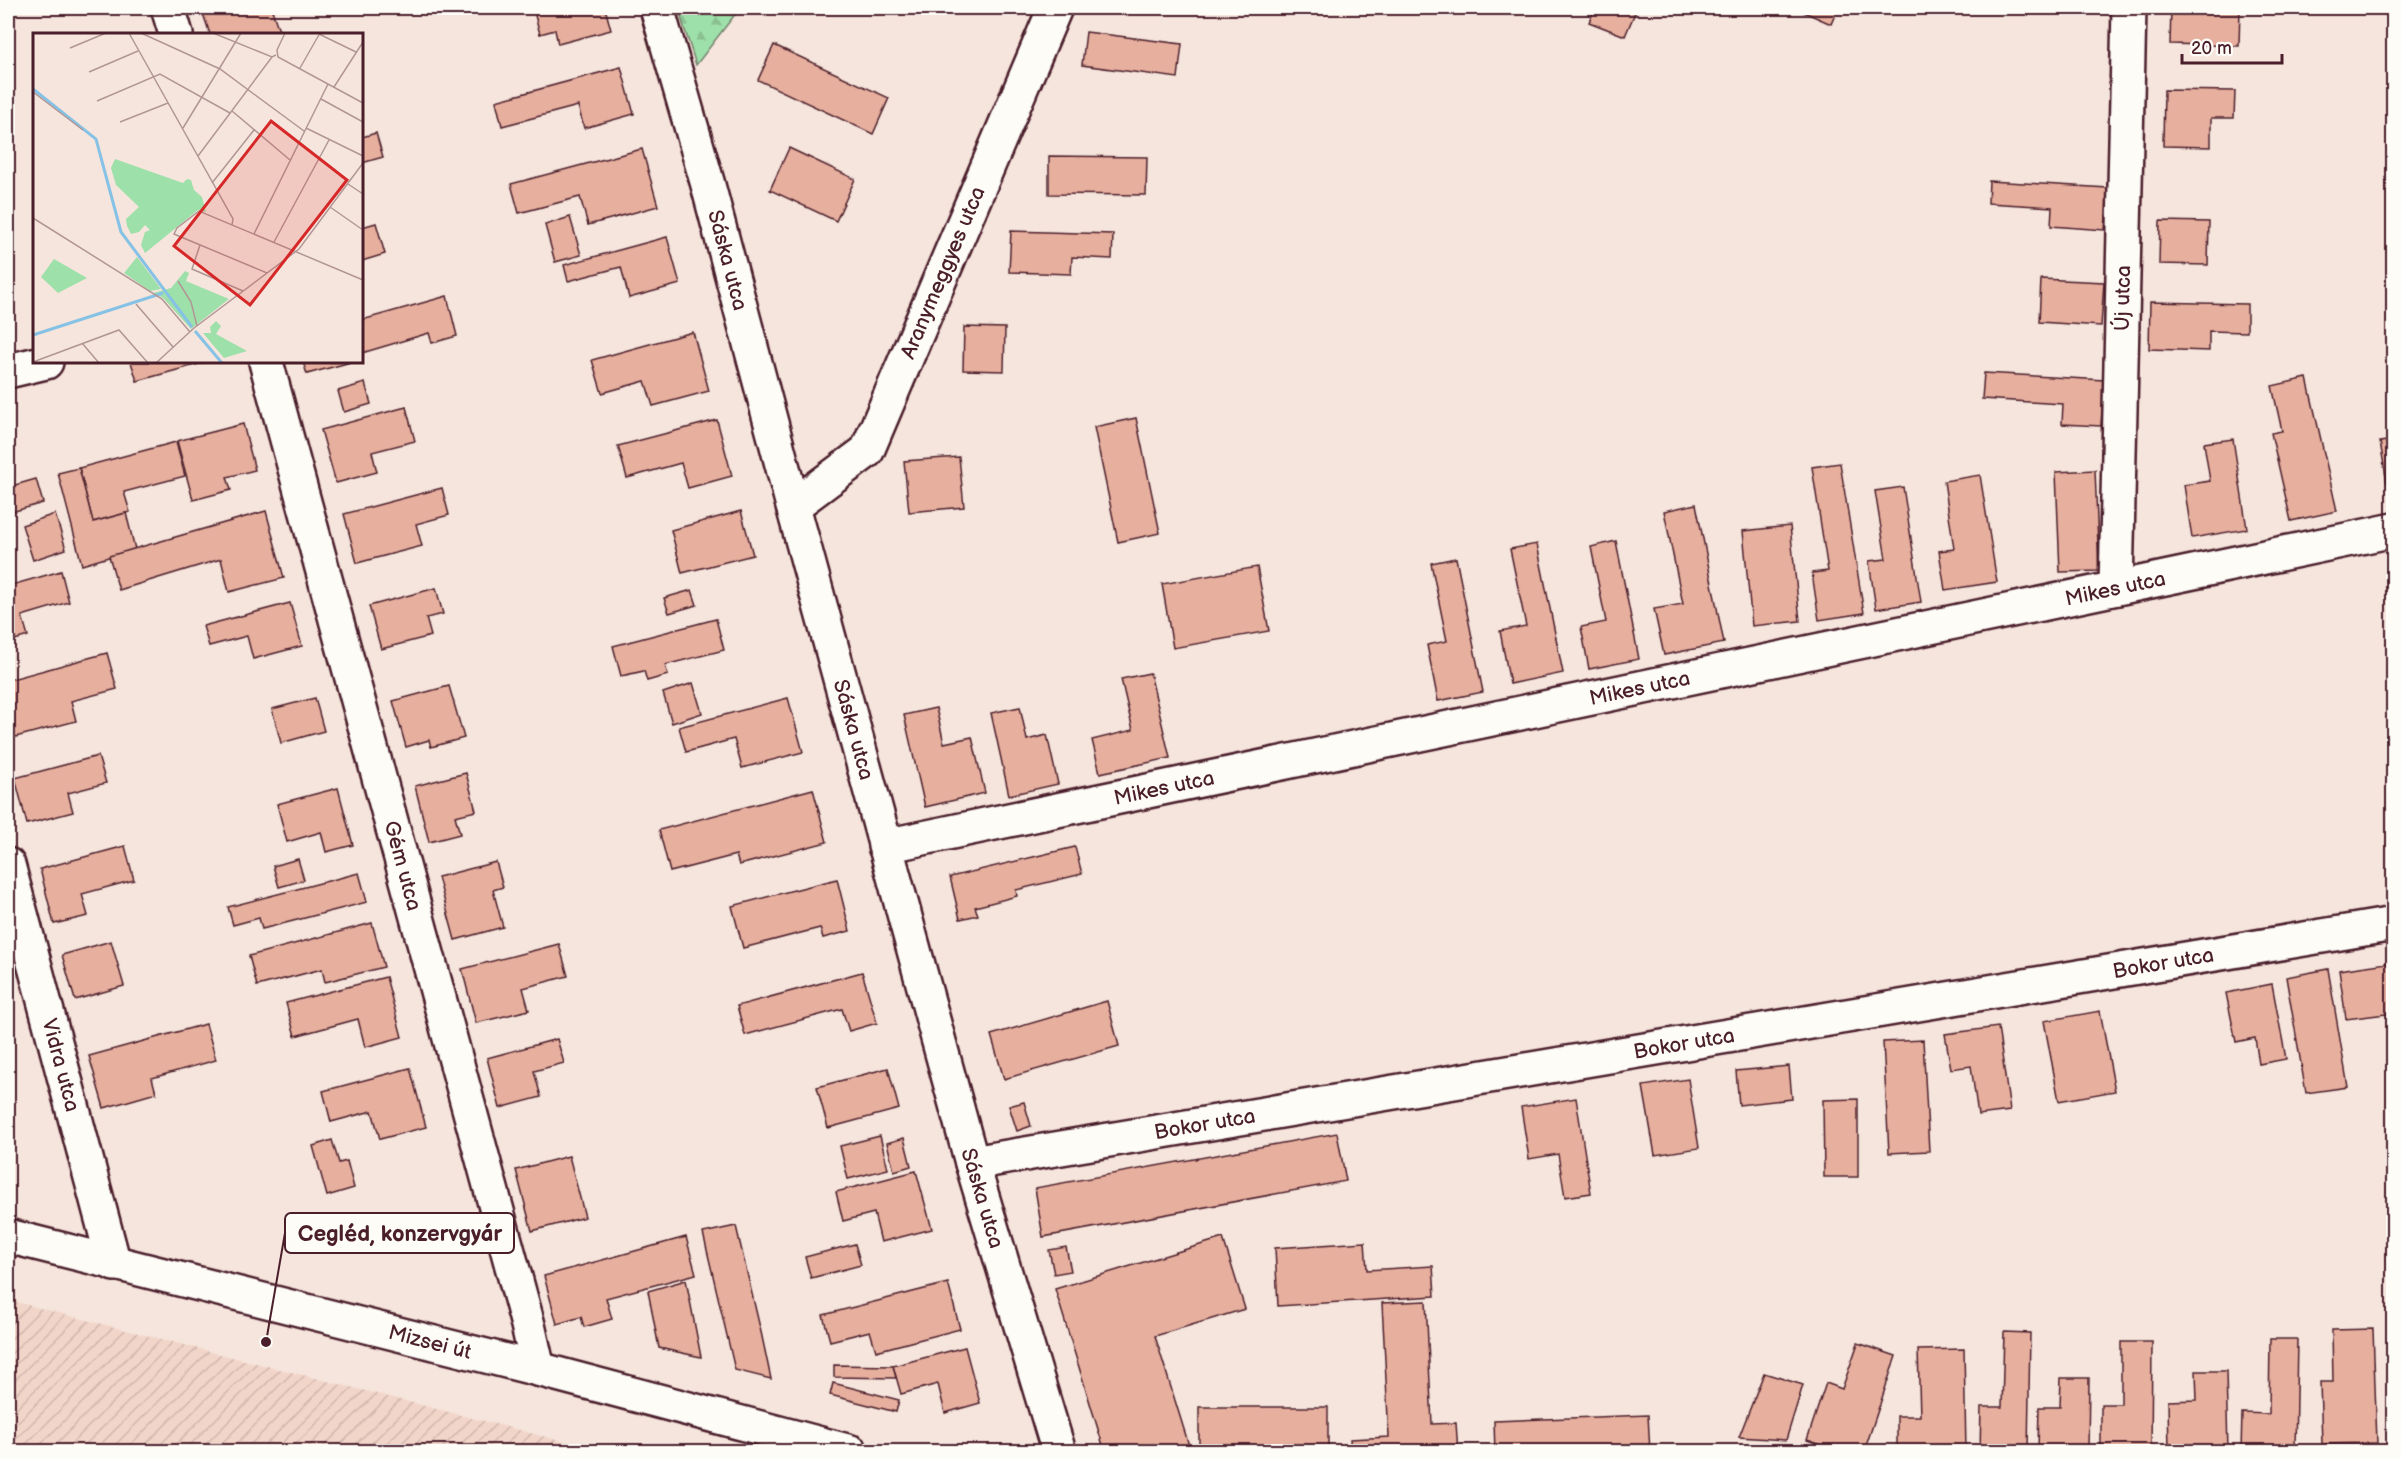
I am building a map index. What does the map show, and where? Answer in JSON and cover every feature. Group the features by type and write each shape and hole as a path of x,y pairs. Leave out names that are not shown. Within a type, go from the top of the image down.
{"street":[{"path":"168,8 176,33"},
{"name":"Sáska utca","path":"657,8 708,184 972,1163 1059,1452"},
{"name":"Aranymeggyes utca","path":"793,506 867,451 1055,8"},
{"name":"Új utca","path":"2116,588 2129,8"},
{"path":"8,371 42,363"},
{"name":"Gém utca","path":"266,363 528,1325 538,1369"},
{"name":"Mikes utca","path":"885,846 2394,530"},
{"name":"Vidra utca","path":"8,865 114,1264"},
{"name":"Bokor utca","path":"972,1163 2394,924"},
{"name":"Mizsei út","path":"8,1236 538,1369 851,1452"}],"shaded area":[{"path":"8,1300 601,1451 8,1451"}],"green space":[{"path":"678,8 740,8 696,65"}],"building":[{"path":"201,8 282,8 272,10 280,33 210,33"},
{"path":"533,8 605,8 611,30 558,44 555,30 540,34"},
{"path":"1595,8 1637,8 1625,36 1589,22"},
{"path":"1797,8 1838,8 1831,24"},
{"path":"2171,8 2240,8 2239,46 2170,44"},
{"path":"1086,32 1182,44 1178,78 1082,65"},
{"path":"774,45 889,98 873,134 758,80"},
{"path":"621,67 634,114 584,128 578,106 502,126 496,101"},
{"path":"2164,90 2235,91 2234,118 2211,118 2211,147 2163,146"},
{"path":"376,133 383,157 363,163 363,137"},
{"path":"789,148 855,179 836,221 770,190"},
{"path":"642,149 658,206 588,225 580,197 519,213 511,184"},
{"path":"1049,156 1147,157 1146,195 1049,194"},
{"path":"1989,181 2108,188 2105,230 2051,226 2052,207 1988,203"},
{"path":"570,217 581,255 555,262 545,225"},
{"path":"2160,221 2209,222 2208,265 2159,264"},
{"path":"376,223 385,254 363,261 363,227"},
{"path":"1011,231 1113,234 1112,259 1072,257 1071,274 1009,272"},
{"path":"667,237 680,284 629,298 621,267 568,281 564,265"},
{"path":"2041,279 2104,282 2101,326 2039,322"},
{"path":"447,296 457,336 432,343 429,333 363,353 363,320"},
{"path":"2150,302 2247,304 2247,332 2209,331 2209,351 2149,349"},
{"path":"964,327 1005,328 1004,371 963,370"},
{"path":"693,332 709,391 653,406 645,381 602,393 592,360"},
{"path":"131,363 202,363 137,381"},
{"path":"303,363 347,363 307,374"},
{"path":"1984,373 2104,380 2101,426 2062,424 2063,404 1982,399"},
{"path":"2307,378 2337,511 2291,521 2271,433 2282,431 2272,386"},
{"path":"365,383 371,404 344,412 338,391"},
{"path":"406,407 415,441 372,452 377,472 336,483 321,430"},
{"path":"1136,418 1160,533 1118,542 1094,427"},
{"path":"717,420 732,476 688,488 681,463 627,478 618,446"},
{"path":"243,424 255,470 227,477 231,490 193,500 177,441"},
{"path":"2233,439 2247,529 2192,538 2184,485 2210,481 2204,443"},
{"path":"2394,440 2394,482 2387,483 2380,442"},
{"path":"176,442 185,476 124,492 130,512 93,522 79,468"},
{"path":"959,457 964,507 909,512 904,461"},
{"path":"1840,463 1864,613 1819,620 1812,573 1828,571 1812,467"},
{"path":"79,468 93,522 126,513 135,549 82,565 58,473"},
{"path":"2095,470 2099,571 2060,572 2056,472"},
{"path":"1980,475 1997,582 1945,590 1939,551 1954,549 1944,481"},
{"path":"36,479 43,503 8,513 8,487"},
{"path":"1903,487 1921,602 1876,609 1869,561 1886,559 1875,491"},
{"path":"442,488 449,515 416,524 422,546 357,563 344,514"},
{"path":"1696,504 1724,643 1664,655 1654,609 1683,604 1664,511"},
{"path":"266,511 284,578 229,592 221,559 119,590 109,556"},
{"path":"741,511 753,555 682,573 671,530"},
{"path":"55,514 66,549 33,560 22,525"},
{"path":"1790,526 1800,621 1752,626 1743,531"},
{"path":"1616,541 1639,659 1589,669 1581,627 1606,622 1591,547"},
{"path":"1537,544 1563,673 1510,684 1500,631 1526,626 1510,549"},
{"path":"1456,558 1483,692 1438,701 1427,645 1447,641 1431,563"},
{"path":"1257,567 1269,631 1173,648 1162,584"},
{"path":"61,571 69,602 22,616 28,636 8,642 8,586"},
{"path":"436,588 443,614 426,618 431,636 381,649 369,606"},
{"path":"692,590 697,605 669,613 664,598"},
{"path":"290,603 302,646 253,659 247,636 209,646 203,626"},
{"path":"716,619 724,650 665,665 668,675 647,681 644,671 621,676 613,646"},
{"path":"107,653 117,689 71,701 76,721 8,739 8,680"},
{"path":"1150,673 1170,758 1100,773 1092,740 1133,730 1121,679"},
{"path":"693,683 702,713 672,723 663,693"},
{"path":"449,686 464,738 431,747 429,740 406,747 393,701"},
{"path":"315,698 324,731 281,743 272,709"},
{"path":"788,698 803,752 742,768 734,739 686,752 679,727"},
{"path":"1020,707 1027,740 1047,735 1058,784 1009,795 991,713"},
{"path":"936,708 944,743 972,737 985,793 925,807 904,715"},
{"path":"98,756 106,783 68,793 73,812 27,824 15,778"},
{"path":"466,773 476,811 455,816 460,834 429,842 415,786"},
{"path":"338,788 353,845 326,852 321,832 287,842 277,804"},
{"path":"813,789 827,842 739,865 736,855 670,872 659,830"},
{"path":"125,846 134,880 82,894 88,916 54,924 40,869"},
{"path":"1075,847 1082,874 1016,890 1017,896 975,907 978,915 960,919 950,877"},
{"path":"298,859 304,880 279,887 273,866"},
{"path":"496,862 503,887 493,890 503,927 455,940 438,877"},
{"path":"359,873 367,902 262,929 259,918 233,925 228,907"},
{"path":"837,879 850,931 823,938 820,928 743,948 732,906"},
{"path":"372,923 384,967 325,982 322,969 257,986 249,956"},
{"path":"111,941 124,986 75,1000 62,955"},
{"path":"559,944 568,976 523,988 529,1010 476,1023 462,969"},
{"path":"2394,962 2394,1013 2346,1019 2339,970"},
{"path":"2328,969 2348,1087 2306,1093 2286,977"},
{"path":"862,972 877,1023 849,1031 842,1009 745,1035 737,1006"},
{"path":"386,977 402,1037 365,1047 358,1019 295,1036 286,1003"},
{"path":"2272,984 2286,1059 2259,1064 2255,1038 2236,1042 2226,993"},
{"path":"1107,1001 1119,1046 1004,1079 991,1035"},
{"path":"2100,1011 2115,1091 2059,1101 2044,1021"},
{"path":"206,1024 216,1060 152,1078 156,1093 104,1108 89,1056"},
{"path":"1998,1027 2010,1111 1978,1115 1971,1066 1951,1069 1945,1034"},
{"path":"557,1039 564,1063 534,1071 541,1097 500,1108 487,1058"},
{"path":"1923,1040 1929,1151 1889,1153 1883,1042"},
{"path":"1789,1066 1792,1099 1739,1105 1736,1071"},
{"path":"410,1068 426,1127 380,1139 372,1111 331,1122 323,1091"},
{"path":"888,1068 899,1109 828,1128 817,1087"},
{"path":"1688,1079 1699,1148 1655,1155 1643,1086"},
{"path":"1576,1098 1591,1193 1565,1197 1558,1154 1529,1159 1521,1107"},
{"path":"1858,1099 1858,1177 1824,1177 1823,1100"},
{"path":"1024,1102 1031,1126 1017,1131 1009,1106"},
{"path":"1337,1133 1346,1181 1043,1237 1035,1188"},
{"path":"880,1136 888,1169 848,1179 840,1146"},
{"path":"904,1138 911,1166 894,1171 887,1143"},
{"path":"332,1140 339,1163 347,1161 354,1188 327,1196 313,1146"},
{"path":"569,1156 585,1217 532,1231 516,1170"},
{"path":"916,1171 932,1229 881,1242 874,1213 843,1221 836,1192"},
{"path":"736,1226 771,1379 735,1370 703,1233"},
{"path":"686,1237 696,1274 606,1298 612,1319 584,1327 581,1317 557,1324 544,1276"},
{"path":"1223,1238 1245,1309 1155,1336 1191,1452 1105,1452 1055,1289"},
{"path":"1365,1242 1367,1270 1433,1266 1435,1296 1278,1306 1275,1248"},
{"path":"855,1244 861,1265 811,1278 805,1257"},
{"path":"1066,1247 1071,1271 1054,1274 1049,1250"},
{"path":"686,1280 701,1357 659,1348 648,1291"},
{"path":"948,1283 960,1329 876,1351 870,1331 830,1341 823,1315"},
{"path":"1426,1301 1432,1424 1456,1423 1458,1452 1351,1452 1350,1439 1389,1437 1382,1303"},
{"path":"2373,1329 2377,1443 2322,1444 2320,1382 2333,1382 2332,1330"},
{"path":"2004,1332 2030,1333 2028,1452 1980,1452 1981,1407 2002,1407"},
{"path":"2270,1339 2297,1339 2295,1452 2241,1452 2242,1413 2269,1414"},
{"path":"2121,1342 2152,1342 2151,1452 2101,1452 2101,1404 2121,1404"},
{"path":"1858,1343 1896,1356 1864,1452 1843,1452 1807,1440 1826,1383 1842,1389"},
{"path":"965,1347 980,1403 945,1413 938,1384 901,1394 893,1366"},
{"path":"1964,1349 1966,1452 1897,1452 1897,1416 1920,1416 1918,1350"},
{"path":"834,1365 893,1366 896,1378 834,1377"},
{"path":"2196,1371 2226,1371 2228,1452 2169,1452 2168,1401 2197,1400"},
{"path":"1764,1373 1803,1385 1786,1440 1739,1437"},
{"path":"2061,1378 2089,1378 2088,1452 2038,1452 2039,1407 2060,1407"},
{"path":"833,1383 899,1400 896,1412 830,1395"},
{"path":"2390,1385 2394,1385 2394,1449 2391,1449"},
{"path":"1199,1407 1328,1407 1328,1452 1199,1452"},
{"path":"1648,1415 1650,1452 1495,1452 1494,1421"}],"place":[{"name":"Cegléd, konzervgyár","path":"266,1342"}]}
